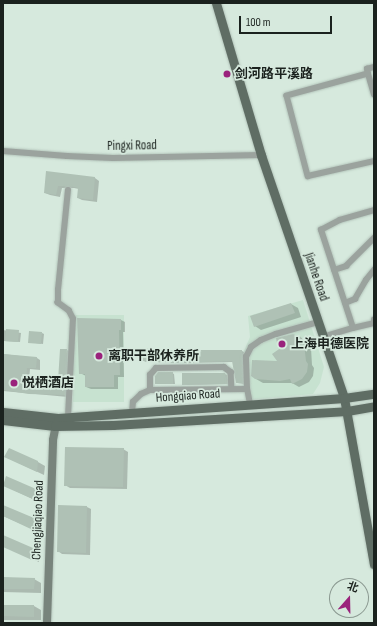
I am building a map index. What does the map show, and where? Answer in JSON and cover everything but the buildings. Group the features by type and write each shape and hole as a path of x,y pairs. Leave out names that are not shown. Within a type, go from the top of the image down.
{"main road":[{"name":"Jianhe Road","path":"216,3 261,155 344,398 374,564"},
{"name":"Hongqiao Road","path":"3,412 56,422 68,417 344,398 374,394"},
{"name":"Hongqiao Road","path":"3,420 113,425 347,411 374,406"}],"street":[{"path":"374,67 367,69 374,95"},
{"path":"368,74 287,96 308,176 374,161"},
{"name":"Pingxi Road","path":"3,151 113,158 261,155"},
{"path":"68,190 58,303 69,311 73,319 68,417"},
{"path":"352,328 321,230 340,220 374,210"},
{"path":"334,270 346,266 374,238"},
{"path":"344,303 355,300 366,280 374,270"},
{"path":"323,337 374,323 374,320"},
{"path":"250,404 247,390 246,357 251,347 261,340 276,334 318,322"},
{"path":"150,390 150,375 156,368 224,367 231,372 232,389"},
{"path":"132,412 133,402 141,394 150,390 247,390"},
{"name":"Chengjiaqiao Road","path":"47,623 53,440 56,422"}],"shaded area":[{"name":"上海申德医院","path":"303,300 324,367 320,383 313,394 247,400 245,392 244,351 250,337 248,316"},
{"path":"73,315 124,315 124,402 73,402"}],"place":[{"name":"剑河路平溪路","path":"227,74"},
{"name":"上海申德医院","path":"282,344"},
{"name":"离职干部休养所","path":"99,356"},
{"name":"悦栖酒店","path":"14,383"}]}
